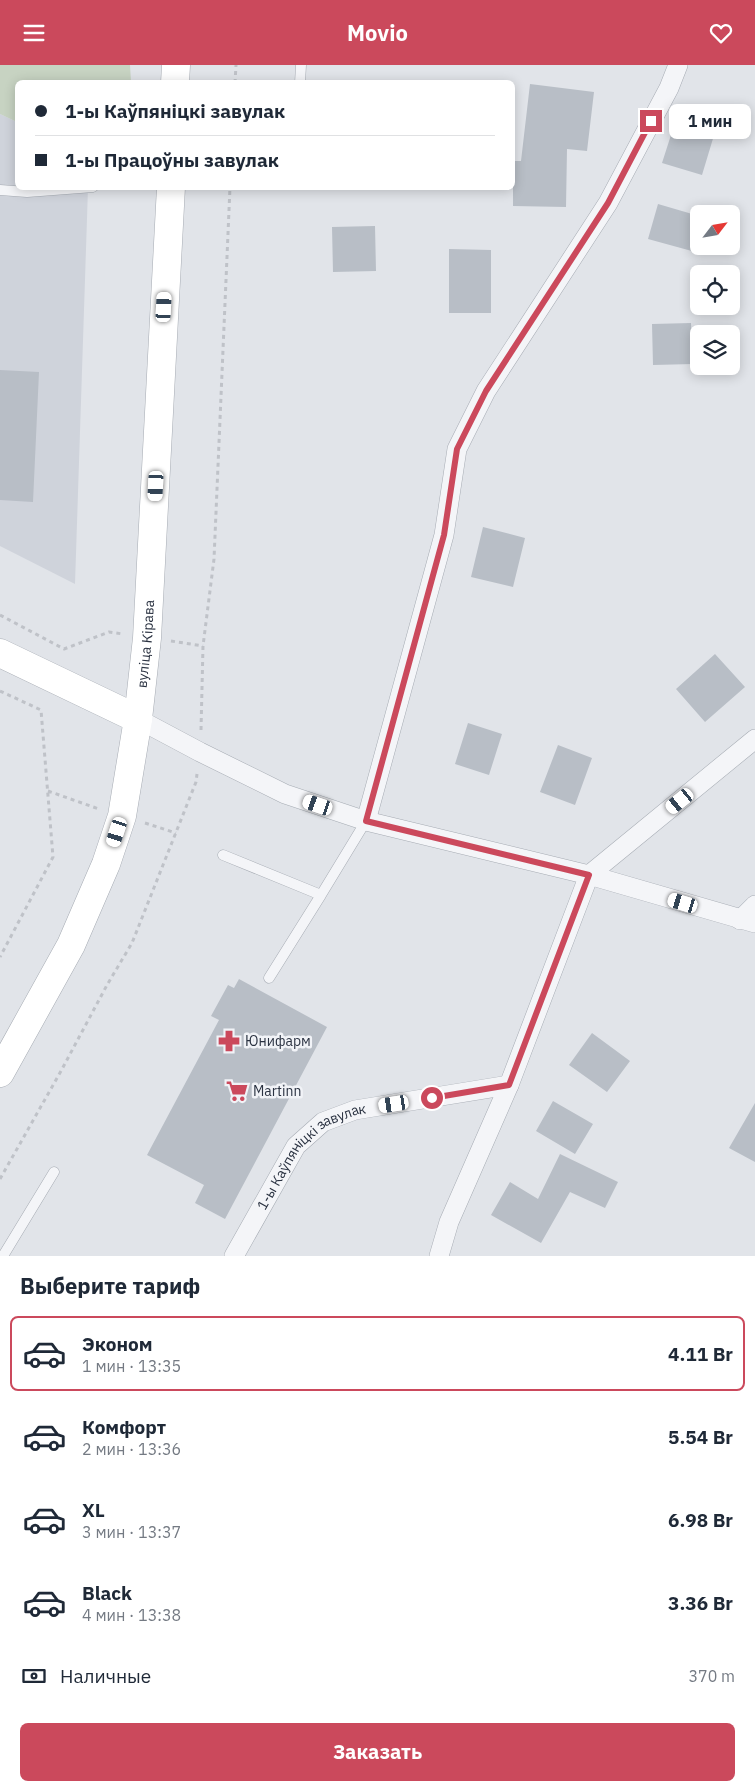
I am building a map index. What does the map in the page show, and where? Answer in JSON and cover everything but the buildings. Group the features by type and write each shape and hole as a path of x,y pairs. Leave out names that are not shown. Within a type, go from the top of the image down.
{"main road":[{"path":"175,80 176,65"},
{"name":"вуліца Кірава","path":"0,1073 71,945 106,864 122,816 138,719 147,638 170,190"},
{"path":"0,653 138,719"}],"street":[{"path":"366,821 444,535 457,449 486,391 608,203 669,88 678,65"},
{"path":"138,719 200,752 286,793 366,821 589,875 748,921 755,905"},
{"path":"439,1256 449,1222 509,1085 589,875 755,739"},
{"name":"1-ы Каўпяніцкі завулак","path":"234,1256 296,1146 323,1122 355,1110 509,1085"}],"lane":[{"path":"300,80 301,65"},
{"path":"0,190 27,192 53,190"},
{"path":"269,978 366,821"},
{"path":"223,855 321,895"},
{"path":"3,1256 54,1172"}],"path":[{"path":"235,80 236,65"},
{"path":"0,615 64,649 108,632"},
{"path":"0,691 41,710 53,857 0,957"},
{"path":"48,791 94,807"},
{"path":"152,825 176,833"}],"shaded area":[{"path":"0,114 15,121 15,190 88,190 75,584 0,546"}],"green space":[{"path":"0,65 130,65 131,80 15,80 15,121 0,114"}],"place":[{"name":"Юнифарм","path":"229,1041"},
{"name":"Martinn","path":"237,1091"}],"route":[{"path":"432,1098 509,1085 589,875 366,821 444,535 457,449 486,391 608,203 651,121"}]}
